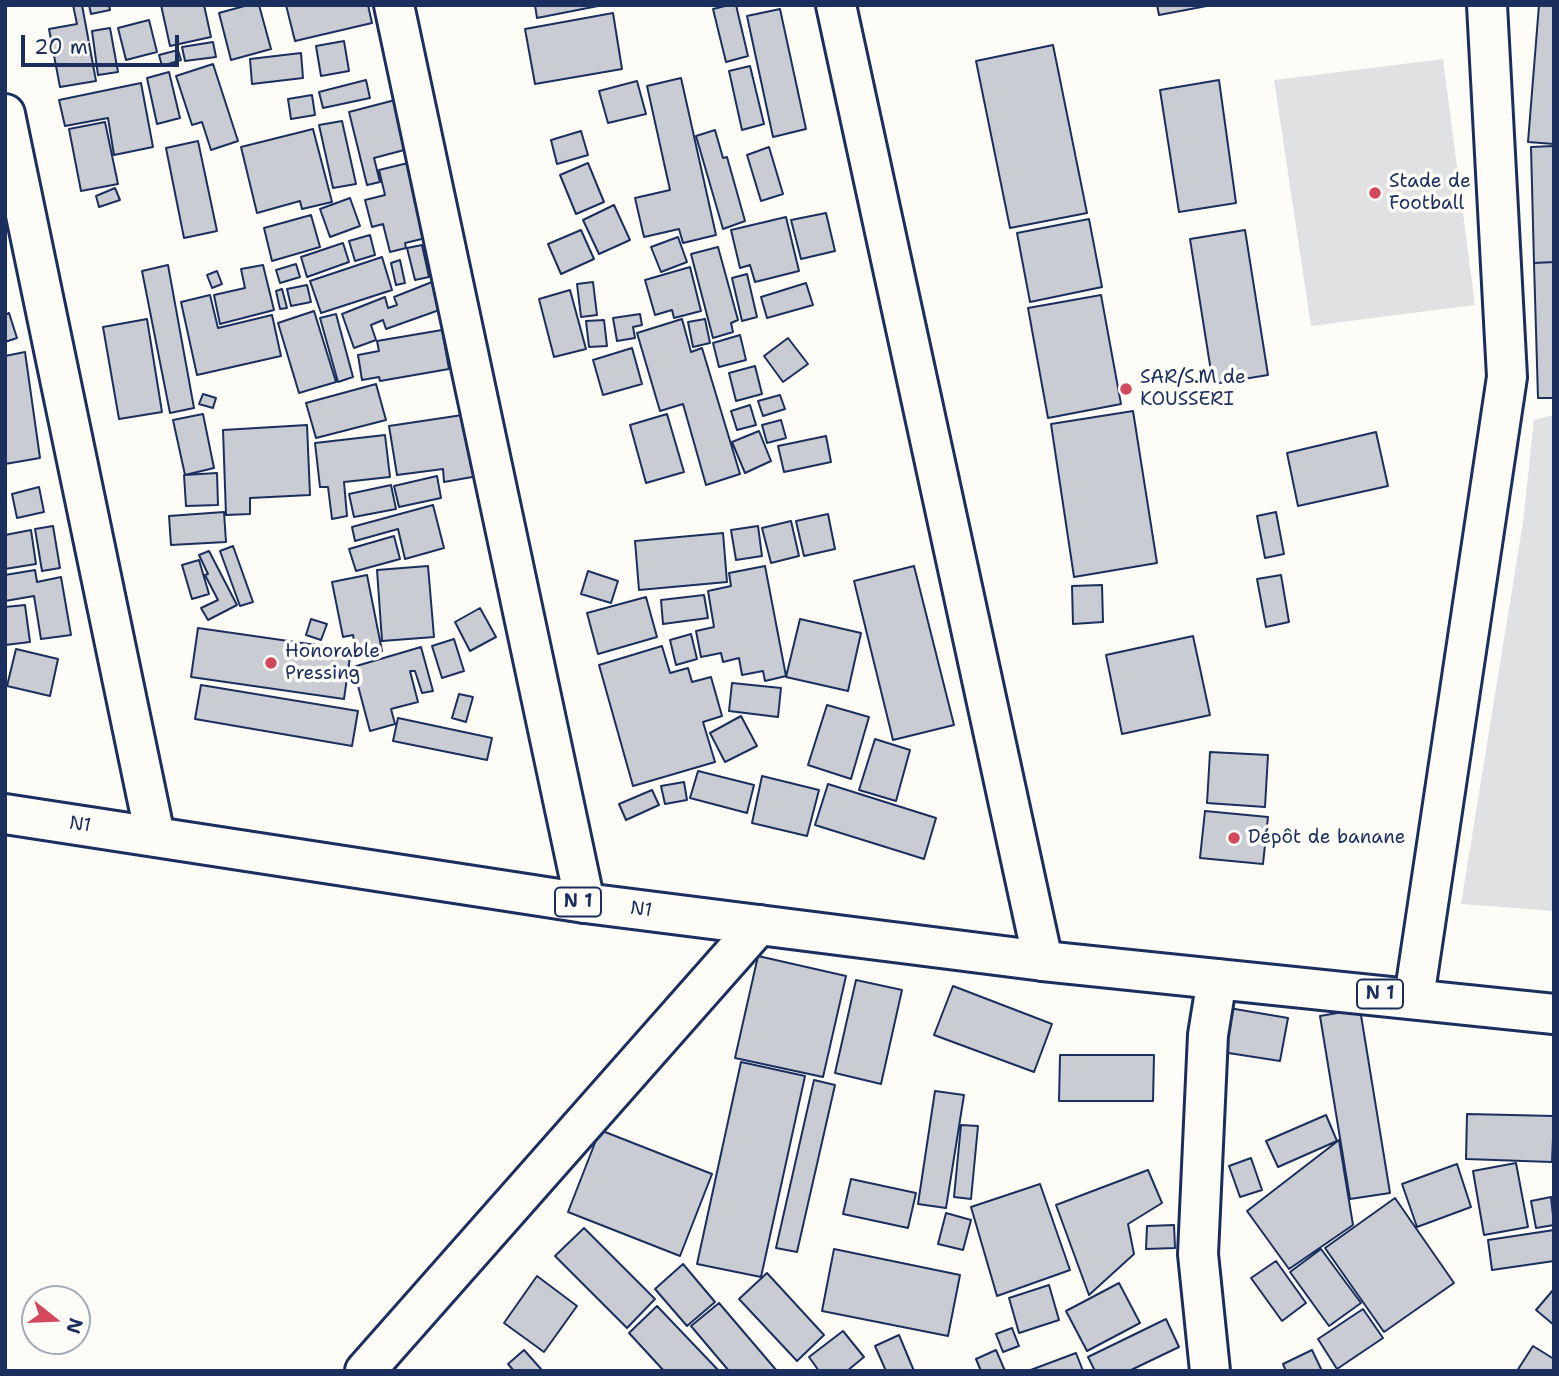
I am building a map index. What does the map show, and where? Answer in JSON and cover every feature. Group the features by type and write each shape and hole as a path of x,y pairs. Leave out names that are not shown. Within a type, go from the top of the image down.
{"main road":[{"path":"394,5 585,903"},
{"path":"836,5 1043,961"},
{"path":"1414,998 1507,377 1487,5"},
{"path":"5,114 155,836"},
{"name":"N1","path":"5,814 585,903 1043,961 1211,978"},
{"path":"365,1371 760,925"},
{"path":"1210,1371 1198,1254 1211,978"},
{"name":"N 1","path":"1211,978 1554,1014"}],"shaded area":[{"name":"Stade de Football","path":"1443,59 1475,305 1311,326 1274,80"},
{"path":"1554,415 1554,911 1461,904 1523,522 1534,420"}],"building":[{"path":"73,5 82,5 96,81 60,87 49,29 77,24"},
{"path":"89,5 109,5 110,10 91,14"},
{"path":"161,5 204,5 211,37 170,46"},
{"path":"248,5 259,5 271,49 231,60 219,13"},
{"path":"286,5 368,5 372,23 295,41"},
{"path":"535,5 603,5 537,18"},
{"path":"736,5 748,56 726,62 713,9"},
{"path":"1157,5 1212,5 1159,15"},
{"path":"1539,5 1554,5 1554,144 1528,142"},
{"path":"780,9 806,129 773,137 747,16"},
{"path":"613,13 622,69 535,84 525,29"},
{"path":"149,20 157,52 126,60 118,28"},
{"path":"110,28 118,72 98,75 92,31"},
{"path":"344,41 349,71 321,76 316,46"},
{"path":"213,42 216,57 185,61 182,47"},
{"path":"1053,45 1087,213 1010,228 976,61"},
{"path":"178,50 181,60 162,66 159,55"},
{"path":"301,53 303,78 252,84 250,59"},
{"path":"213,64 238,141 211,150 202,122 192,125 176,76"},
{"path":"750,66 764,124 742,130 729,71"},
{"path":"169,72 180,118 157,124 147,78"},
{"path":"681,78 716,235 683,243 679,229 644,237 635,198 670,190 647,86"},
{"path":"366,80 370,98 323,108 319,92"},
{"path":"1219,80 1236,203 1179,212 1160,90"},
{"path":"637,81 646,114 608,123 599,91"},
{"path":"141,83 153,147 114,155 108,118 65,126 59,100"},
{"path":"312,95 315,115 291,119 288,99"},
{"path":"395,100 408,149 374,158 380,182 367,185 349,112"},
{"path":"342,121 356,184 333,188 319,125"},
{"path":"105,122 118,184 81,191 69,129"},
{"path":"313,129 332,202 302,209 300,201 257,213 241,147"},
{"path":"715,130 723,158 727,157 745,221 723,229 696,136"},
{"path":"581,131 588,155 557,164 551,140"},
{"path":"198,141 217,231 184,238 166,148"},
{"path":"1554,146 1554,262 1534,263 1531,147"},
{"path":"769,147 783,194 761,201 747,155"},
{"path":"408,163 426,238 405,243 406,248 390,252 383,224 372,227 365,200 385,195 379,170"},
{"path":"588,163 604,202 576,214 560,175"},
{"path":"115,188 120,200 99,207 96,196"},
{"path":"350,198 360,226 330,237 320,209"},
{"path":"614,205 630,240 599,254 583,220"},
{"path":"826,213 835,251 801,259 791,220"},
{"path":"311,215 320,247 272,261 264,228"},
{"path":"786,217 799,271 755,282 750,265 740,268 731,230"},
{"path":"1089,219 1102,287 1030,302 1017,233"},
{"path":"581,230 594,259 561,274 548,244"},
{"path":"1245,230 1268,375 1213,384 1190,239"},
{"path":"370,235 375,255 355,261 349,241"},
{"path":"678,237 687,262 661,272 651,247"},
{"path":"343,243 349,262 307,277 301,257"},
{"path":"422,245 429,277 415,280 407,248"},
{"path":"718,247 738,320 731,323 733,332 713,338 691,254"},
{"path":"382,257 392,290 321,313 310,281"},
{"path":"400,260 405,283 396,285 391,263"},
{"path":"1554,262 1554,398 1538,398 1534,263"},
{"path":"296,264 300,277 280,283 276,270"},
{"path":"168,265 194,408 170,413 142,271"},
{"path":"263,265 274,310 220,324 214,295 245,288 241,269"},
{"path":"690,267 701,311 674,318 672,310 655,315 645,280"},
{"path":"217,271 222,284 212,288 207,275"},
{"path":"747,274 757,317 742,321 732,278"},
{"path":"432,282 442,309 386,329 383,320 371,325 376,340 354,348 342,314 385,297 388,308 397,305 394,297"},
{"path":"593,282 597,315 581,317 577,284"},
{"path":"806,283 813,305 767,318 761,297"},
{"path":"307,285 311,302 291,306 287,289"},
{"path":"282,289 287,308 280,309 276,291"},
{"path":"570,290 586,349 554,357 539,299"},
{"path":"210,295 218,328 272,315 281,356 197,375 181,302"},
{"path":"1101,295 1121,404 1048,418 1028,308"},
{"path":"314,311 336,382 299,393 278,323"},
{"path":"9,313 17,338 5,342 5,315"},
{"path":"336,314 353,377 338,382 320,318"},
{"path":"640,314 642,325 633,327 635,338 617,341 613,318"},
{"path":"147,319 162,412 119,419 103,327"},
{"path":"682,319 691,352 702,348 740,474 706,485 683,404 660,411 637,333"},
{"path":"705,319 710,343 693,347 688,322"},
{"path":"604,320 607,346 589,347 586,321"},
{"path":"442,330 449,369 380,381 379,377 362,380 358,355 379,351 377,341"},
{"path":"740,335 746,360 719,367 713,343"},
{"path":"788,338 808,364 783,382 764,356"},
{"path":"632,348 642,384 603,395 593,360"},
{"path":"25,352 40,458 5,464 5,356"},
{"path":"755,366 762,394 736,401 729,373"},
{"path":"376,384 386,420 316,438 306,403"},
{"path":"203,394 216,398 213,408 199,404"},
{"path":"780,395 785,409 763,416 758,401"},
{"path":"750,405 756,425 737,430 731,411"},
{"path":"1133,411 1157,563 1074,577 1051,424"},
{"path":"203,414 214,468 185,475 173,420"},
{"path":"469,414 478,476 444,482 443,469 397,475 389,426"},
{"path":"667,414 684,472 646,483 630,425"},
{"path":"781,420 786,438 767,443 762,425"},
{"path":"307,425 310,495 250,498 250,514 226,515 223,430"},
{"path":"759,431 771,461 745,473 732,442"},
{"path":"1376,432 1388,486 1298,506 1287,453"},
{"path":"385,435 390,477 344,482 347,516 332,519 328,487 320,487 315,443"},
{"path":"826,436 831,462 784,472 778,446"},
{"path":"217,473 218,505 186,506 184,475"},
{"path":"437,476 441,498 399,507 394,486"},
{"path":"391,485 396,509 354,517 349,494"},
{"path":"39,487 44,512 17,518 12,494"},
{"path":"433,505 444,548 405,559 398,529 355,541 352,527"},
{"path":"224,512 226,542 171,545 169,516"},
{"path":"1276,512 1284,554 1265,558 1257,516"},
{"path":"828,514 835,549 804,556 796,521"},
{"path":"791,521 799,556 771,563 762,528"},
{"path":"53,526 60,568 42,571 35,529"},
{"path":"758,526 762,556 736,560 731,530"},
{"path":"31,530 36,564 5,569 5,535"},
{"path":"723,533 727,582 639,590 635,541"},
{"path":"394,536 400,559 356,571 349,549"},
{"path":"233,546 253,602 240,606 220,551"},
{"path":"209,551 237,605 208,620 201,608 218,600 205,575 208,574 199,555"},
{"path":"199,560 209,594 192,599 182,565"},
{"path":"428,566 434,637 382,641 377,570"},
{"path":"765,566 786,676 765,681 763,671 742,675 739,658 723,662 721,653 701,657 696,631 714,627 708,591 731,586 729,573"},
{"path":"914,566 954,725 893,740 854,581"},
{"path":"35,570 37,582 61,577 71,635 41,639 34,596 5,601 5,575"},
{"path":"588,571 618,581 611,603 581,594"},
{"path":"367,575 382,651 357,656 353,635 343,637 332,582"},
{"path":"1281,575 1289,622 1266,627 1257,579"},
{"path":"1102,585 1103,622 1073,624 1072,586"},
{"path":"704,595 708,618 663,624 661,600"},
{"path":"646,597 657,637 598,654 587,613"},
{"path":"25,605 30,642 5,645 5,607"},
{"path":"480,608 496,637 470,651 455,622"},
{"path":"311,619 327,624 321,640 306,635"},
{"path":"800,619 861,633 848,691 786,677"},
{"name":"Honorable Pressing","path":"198,628 351,650 344,699 191,677"},
{"path":"691,634 697,659 676,665 670,640"},
{"path":"1193,636 1210,715 1122,734 1106,655"},
{"path":"454,639 464,671 442,678 432,646"},
{"path":"662,646 670,673 688,668 692,682 711,677 722,716 703,722 715,762 633,786 599,665"},
{"path":"421,647 433,691 422,693 415,671 410,671 418,702 391,709 395,724 370,731 353,667"},
{"path":"16,649 58,659 50,696 7,686"},
{"path":"732,683 781,688 778,717 729,711"},
{"path":"201,685 358,711 352,746 195,719"},
{"path":"459,694 473,697 466,722 452,718"},
{"path":"827,705 869,717 851,779 808,765"},
{"path":"741,716 757,746 725,762 710,733"},
{"path":"398,718 492,738 487,760 393,741"},
{"path":"875,739 910,750 896,801 859,790"},
{"path":"1210,752 1268,755 1265,807 1207,803"},
{"path":"698,771 754,785 747,813 690,798"},
{"path":"762,776 819,790 807,836 752,823"},
{"path":"684,782 687,800 665,804 661,786"},
{"path":"828,784 936,818 924,859 815,825"},
{"path":"652,790 659,805 626,820 619,804"},
{"name":"Dépôt de banane","path":"1205,811 1268,817 1263,864 1200,858"},
{"path":"758,956 846,976 823,1077 735,1058"},
{"path":"856,980 902,990 881,1084 835,1073"},
{"path":"953,986 1052,1024 1034,1072 934,1035"},
{"path":"1229,1008 1288,1018 1280,1061 1222,1052"},
{"path":"1360,1009 1390,1193 1350,1199 1320,1016"},
{"path":"1060,1055 1154,1055 1153,1101 1059,1101"},
{"path":"741,1062 805,1076 761,1277 697,1264"},
{"path":"814,1080 835,1085 797,1252 776,1248"},
{"path":"935,1091 964,1095 946,1208 918,1204"},
{"path":"1467,1114 1554,1116 1552,1162 1466,1159"},
{"path":"1326,1115 1337,1141 1278,1167 1266,1141"},
{"path":"961,1125 978,1126 971,1199 954,1197"},
{"path":"600,1130 712,1174 680,1256 568,1212"},
{"path":"1339,1140 1353,1225 1289,1269 1247,1211"},
{"path":"1251,1158 1262,1190 1240,1197 1229,1166"},
{"path":"1516,1163 1528,1227 1484,1235 1473,1171"},
{"path":"1457,1164 1471,1207 1417,1227 1402,1184"},
{"path":"1148,1170 1162,1203 1128,1224 1134,1254 1089,1295 1056,1205"},
{"path":"851,1179 916,1193 908,1228 843,1214"},
{"path":"1040,1184 1070,1270 997,1296 971,1207"},
{"path":"1551,1197 1554,1225 1536,1228 1531,1201"},
{"path":"1395,1198 1454,1283 1384,1332 1325,1248"},
{"path":"946,1213 971,1220 963,1250 938,1244"},
{"path":"1174,1225 1175,1248 1146,1249 1147,1226"},
{"path":"584,1228 655,1299 627,1328 555,1256"},
{"path":"1554,1230 1554,1261 1492,1270 1488,1240"},
{"path":"834,1249 960,1275 948,1336 822,1311"},
{"path":"1321,1249 1361,1303 1329,1326 1290,1272"},
{"path":"1276,1261 1306,1303 1282,1321 1251,1278"},
{"path":"683,1264 715,1302 687,1326 655,1289"},
{"path":"767,1273 824,1335 797,1361 739,1299"},
{"path":"537,1276 577,1306 544,1352 504,1323"},
{"path":"1119,1283 1140,1323 1087,1351 1066,1311"},
{"path":"1049,1285 1059,1320 1019,1333 1009,1298"},
{"path":"1554,1289 1554,1325 1536,1310"},
{"path":"719,1303 777,1371 729,1371 691,1326"},
{"path":"657,1306 719,1371 664,1371 629,1333"},
{"path":"1363,1309 1383,1338 1337,1369 1318,1339"},
{"path":"1166,1319 1179,1347 1129,1371 1095,1371 1088,1357"},
{"path":"1012,1328 1019,1346 1003,1352 996,1334"},
{"path":"843,1331 864,1357 847,1371 819,1371 809,1357"},
{"path":"899,1335 914,1371 886,1371 875,1346"},
{"path":"1533,1346 1554,1359 1553,1371 1517,1371"},
{"path":"524,1350 541,1369 539,1371 514,1371 508,1364"},
{"path":"996,1350 1005,1371 981,1371 976,1359"},
{"path":"1312,1350 1322,1371 1286,1371 1283,1364"},
{"path":"1076,1353 1083,1371 1028,1371"}],"place":[{"name":"Stade de Football","path":"1375,193"},
{"name":"SAR/S.M de KOUSSERI","path":"1126,389"},
{"name":"Honorable Pressing","path":"271,663"},
{"name":"Dépôt de banane","path":"1234,838"}]}
